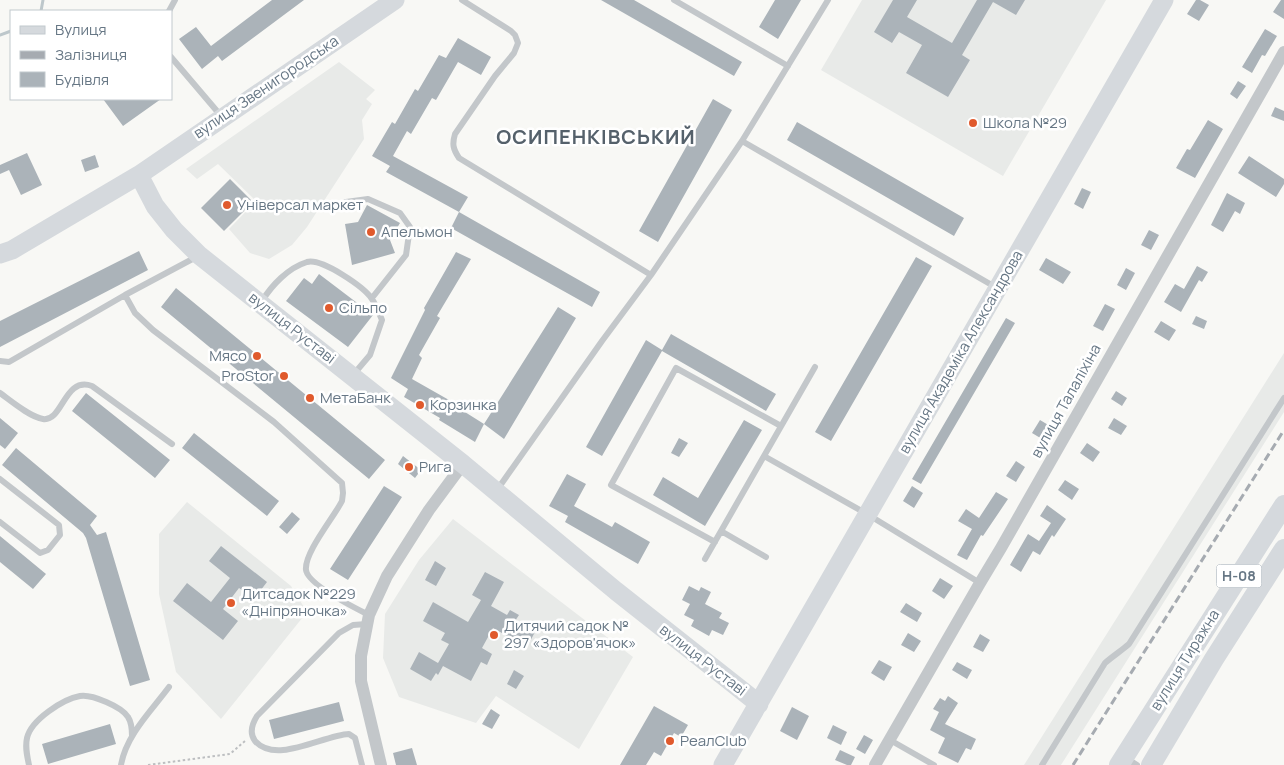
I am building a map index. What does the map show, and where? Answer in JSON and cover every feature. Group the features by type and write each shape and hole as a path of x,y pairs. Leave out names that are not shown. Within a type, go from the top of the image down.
{"main road":[{"name":"вулиця Тиражна","path":"1127,762 1284,505"},
{"name":"вулиця Тиражна","path":"1150,765 1284,549"}],"street":[{"name":"вулиця Звенигородська","path":"0,254 12,250 138,175 395,0"},
{"name":"вулиця Академіка Александрова","path":"723,765 1164,0"},
{"name":"вулиця Талаліхіна","path":"875,765 1284,52"},
{"name":"вулиця Руставі","path":"138,175 155,206 174,230 199,255 463,464 616,591 759,704"},
{"path":"381,765 361,681 361,656 368,619 387,576 429,510 463,464"}],"lane":[{"path":"462,0 511,30 518,43 514,53 495,76 455,134 454,150 459,158 651,275"},
{"path":"674,0 788,66"},
{"path":"496,491 591,356 651,275 742,141 828,0"},
{"path":"172,58 222,117"},
{"path":"742,141 998,288"},
{"path":"346,202 368,199 400,212 410,227 406,255 372,298"},
{"path":"0,361 9,362 124,295 199,255"},
{"path":"260,303 272,286 291,270 309,261 326,265 354,282 372,298 382,320 370,355 353,376"},
{"path":"124,295 135,313 153,330 274,422 342,482 342,501 316,542 307,561 306,568 318,585 368,619"},
{"path":"705,559 815,367"},
{"path":"715,542 611,485 676,368 781,426"},
{"path":"0,393 32,415 44,419 52,417 76,385 84,383 92,386 172,444"},
{"path":"1042,765 1105,663 1129,644 1284,398"},
{"path":"764,456 867,514 980,583"},
{"path":"0,479 59,525 60,534 48,550 40,553 0,522"},
{"path":"721,531 766,557"},
{"path":"362,765 355,738 350,734 282,754 270,751 256,743 252,736 252,728 257,716 309,662 339,634 353,625 368,619"},
{"path":"121,765 132,736 170,687"},
{"path":"29,765 26,756 27,739 37,722 63,702 81,695 101,699 125,713 131,723 132,736"},
{"path":"890,740 934,765"}],"path":[{"path":"148,765 230,754 252,736"}],"shaded area":[{"name":"Школа №29","path":"862,0 1106,0 1003,176 821,70"},
{"path":"339,62 375,90 366,99 372,104 362,120 364,139 307,227 292,245 269,259 250,253 229,229 256,201 218,164 197,179 186,169"},
{"path":"1284,353 1284,412 1061,765 1024,765"},
{"name":"Дитсадок №229 «Дніпряночка»","path":"187,502 291,586 307,612 221,719 176,672 159,594 159,534"},
{"name":"Дитячий садок № 297 «Здоров'ячок»","path":"453,519 633,657 579,749 496,696 476,723 399,697 383,658 385,614 419,560"}],"building":[{"path":"272,0 304,0 222,61 218,56 202,69 179,39 196,27 211,46"},
{"path":"601,0 634,0 742,62 734,76"},
{"path":"775,0 801,0 778,39 759,27"},
{"path":"893,0 917,0 907,17 952,43 977,0 1025,0 1016,15 993,2 962,55 970,60 948,97 906,73 922,45 899,32 892,43 874,32"},
{"path":"1196,0 1209,5 1199,21 1187,14"},
{"path":"1281,0 1284,0 1284,19 1273,12"},
{"path":"1265,29 1277,36 1265,56 1262,55 1252,73 1242,67"},
{"path":"458,38 491,57 481,75 458,62 436,100 432,98 411,134 407,131 393,156 468,197 459,212 386,172 390,166 372,156 392,122 395,124 415,89 418,91 439,55 446,58"},
{"path":"1238,81 1246,86 1237,99 1230,94"},
{"path":"713,99 732,110 658,242 639,231"},
{"path":"104,100 160,100 123,126"},
{"path":"1275,107 1284,111 1284,121 1271,116"},
{"path":"1208,120 1223,129 1195,178 1176,168 1187,149 1190,150"},
{"path":"797,122 964,218 954,236 787,140"},
{"path":"27,153 42,185 21,195 9,170 0,174 0,165"},
{"path":"95,155 99,167 85,172 81,160"},
{"path":"1249,156 1284,179 1284,184 1276,197 1238,173"},
{"name":"Універсал маркет","path":"230,179 253,202 224,231 201,208"},
{"path":"1082,188 1091,192 1083,209 1074,204"},
{"path":"1227,193 1245,203 1240,214 1235,211 1223,232 1211,225"},
{"name":"Апельмон","path":"367,205 400,223 390,240 395,253 352,265 345,224 358,222"},
{"path":"459,212 600,292 592,307 451,228"},
{"path":"1149,230 1159,235 1151,250 1141,245"},
{"path":"139,251 148,270 0,347 0,321"},
{"path":"456,252 471,259 437,316 440,318 419,355 422,358 412,379 449,400 449,402 484,424 475,442 439,420 440,418 404,397 408,389 391,378 425,310 424,308"},
{"path":"916,257 932,266 831,441 815,432"},
{"path":"1046,258 1071,272 1063,284 1039,270"},
{"path":"1197,266 1208,272 1202,282 1199,280 1181,312 1164,302 1175,284 1184,289"},
{"path":"1126,268 1135,273 1126,290 1117,285"},
{"name":"Сільпо","path":"319,274 373,315 348,347 286,301 304,278 312,284"},
{"path":"176,288 385,460 369,479 161,307"},
{"path":"1105,304 1115,309 1103,331 1093,326"},
{"path":"558,307 576,318 504,439 484,424"},
{"path":"1196,316 1207,321 1204,329 1192,324"},
{"path":"1006,318 1015,323 921,484 912,479"},
{"path":"1161,321 1176,330 1169,341 1154,332"},
{"path":"671,334 776,394 766,411 662,351 602,456 586,447 646,340 662,350"},
{"path":"1116,391 1127,398 1122,406 1111,399"},
{"path":"86,393 170,460 155,478 72,411"},
{"path":"0,418 18,433 5,449 0,445"},
{"path":"1114,418 1127,426 1121,435 1108,428"},
{"path":"744,420 762,430 705,526 653,495 663,477 698,498"},
{"path":"1040,420 1050,426 1042,439 1032,433"},
{"path":"194,433 279,501 267,516 182,448"},
{"path":"679,438 688,443 679,457 671,453"},
{"path":"1087,443 1100,452 1093,462 1080,453"},
{"path":"16,448 97,516 90,525 97,535 106,532 150,680 130,686 83,533 2,465"},
{"name":"Рига","path":"403,456 421,470 415,478 398,464"},
{"path":"1016,461 1025,467 1016,482 1006,476"},
{"path":"567,474 586,484 574,506 612,527 615,522 650,542 638,564 565,522 568,516 549,506"},
{"path":"1065,480 1079,489 1072,500 1058,490"},
{"path":"384,486 402,497 348,580 330,569"},
{"path":"912,486 923,493 914,508 903,501"},
{"path":"996,492 1008,499 983,536 981,535 967,560 957,555 972,529 958,521 966,509 979,518"},
{"path":"1047,505 1066,519 1054,537 1052,535 1040,555 1033,551 1021,572 1010,565 1028,534 1039,541 1051,523 1040,516"},
{"path":"292,512 300,519 287,534 279,527"},
{"path":"0,536 46,574 33,589 0,562"},
{"path":"221,546 267,582 254,599 239,588 223,609 238,621 223,640 173,601 187,583 211,602 230,578 209,561"},
{"path":"435,561 446,568 436,586 425,580"},
{"path":"485,572 504,582 491,606 507,615 510,610 519,615 515,621 535,632 527,647 493,628 482,648 492,654 487,665 481,662 471,681 443,666 438,675 436,673 431,681 410,669 419,652 438,663 449,644 441,640 445,633 423,621 433,602 468,622 481,600 472,595"},
{"path":"940,578 953,586 944,599 932,591"},
{"path":"689,586 699,591 701,587 711,592 705,604 722,613 719,618 729,623 723,635 712,630 709,636 691,626 694,620 684,615 690,604 682,600"},
{"path":"906,603 922,613 917,622 900,612"},
{"path":"908,633 921,641 914,652 901,645"},
{"path":"980,634 990,640 983,652 973,647"},
{"path":"879,660 892,667 884,681 871,673"},
{"path":"957,662 972,670 967,679 952,670"},
{"path":"514,670 524,676 516,689 507,684"},
{"path":"948,696 958,703 945,724 976,739 971,750 966,748 958,763 938,753 945,738 930,730 939,712 933,709 940,698 945,701"},
{"path":"339,702 344,721 274,739 269,720"},
{"path":"654,706 688,725 681,737 674,733 661,756 654,752 646,765 620,765"},
{"path":"792,707 809,716 797,740 780,731"},
{"path":"491,709 500,715 492,729 482,724"},
{"path":"110,724 116,744 48,764 42,744"},
{"path":"833,725 847,732 841,745 827,738"},
{"path":"864,735 873,740 865,754 856,749"},
{"path":"412,748 417,765 396,765 393,753"},
{"path":"840,750 855,757 851,765 835,760"}],"waterway":[{"path":"41,10 43,0"},
{"path":"0,35 10,31"}],"railway":[{"path":"1073,765 1284,430"}],"place":[{"name":"Школа №29","path":"973,123"},
{"name":"Універсал маркет","path":"227,205"},
{"name":"Апельмон","path":"371,232"},
{"name":"Сільпо","path":"329,308"},
{"name":"Мясо","path":"257,356"},
{"name":"ProStor","path":"284,376"},
{"name":"МетаБанк","path":"310,398"},
{"name":"Корзинка","path":"420,405"},
{"name":"Рига","path":"409,467"},
{"name":"Дитсадок №229 «Дніпряночка»","path":"231,603"},
{"name":"Дитячий садок № 297 «Здоров'ячок»","path":"494,635"},
{"name":"РеалClub","path":"670,741"}],"district":[{"name":"ОСИПЕНКІВСЬКИЙ","path":"596,137"}]}
